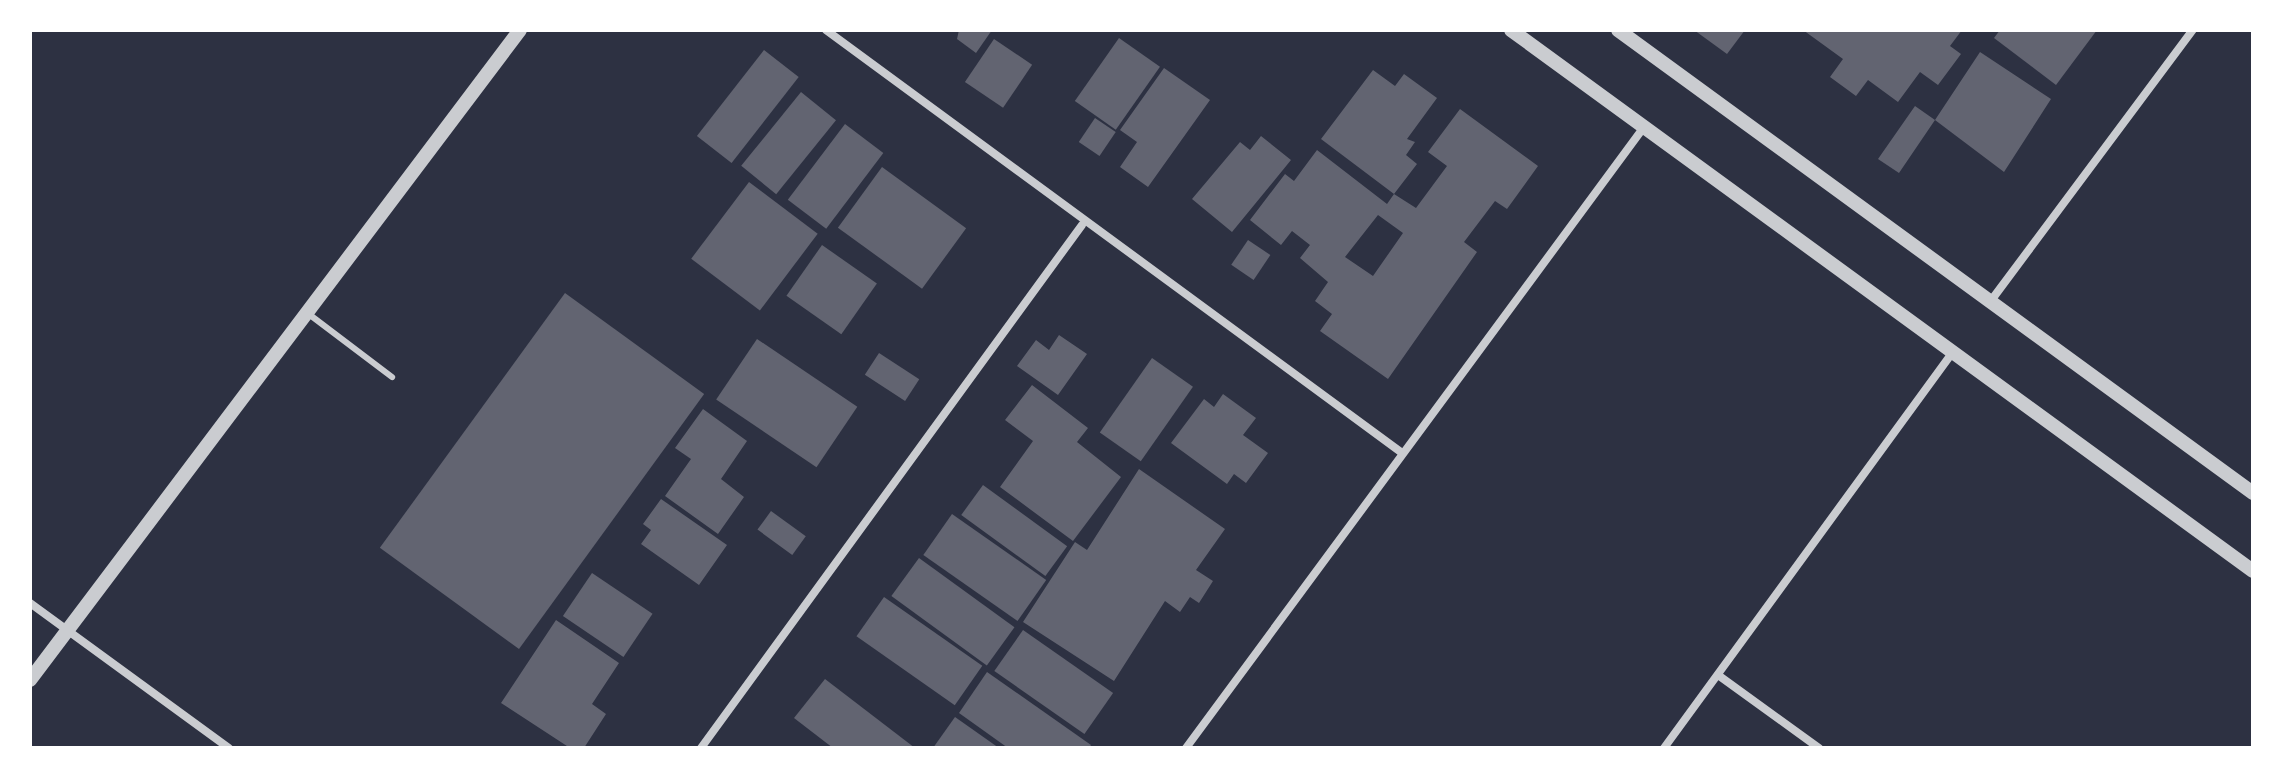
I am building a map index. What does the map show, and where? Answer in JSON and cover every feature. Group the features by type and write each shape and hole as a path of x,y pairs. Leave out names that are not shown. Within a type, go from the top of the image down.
{"street":[{"path":"30,680 310,315 520,30"},
{"path":"826,30 1082,225 1401,452"},
{"path":"1511,30 2253,571"},
{"path":"1618,30 2253,493"},
{"path":"1990,303 2193,30"},
{"path":"1186,748 1401,452 1644,127"},
{"path":"701,748 1082,225"},
{"path":"1664,748 1953,351"},
{"path":"30,603 229,748"},
{"path":"1718,675 1819,748"}],"lane":[{"path":"310,315 392,377"}],"building":[{"path":"959,30 992,30 976,53 957,39"},
{"path":"1694,30 1745,30 1727,54"},
{"path":"1803,30 1962,30 1950,46 1961,54 1938,85 1920,72 1898,102 1868,80 1856,96 1830,77 1843,59"},
{"path":"2000,30 2097,30 2056,85 1994,38"},
{"path":"1119,38 1160,67 1116,130 1075,101"},
{"path":"994,39 1032,65 1003,108 965,82"},
{"path":"764,50 799,77 732,163 697,136"},
{"path":"1980,52 2051,99 2004,172 1935,120"},
{"path":"1164,68 1210,100 1148,187 1120,167 1137,142 1120,130"},
{"path":"1373,70 1395,86 1404,74 1437,98 1407,139 1415,142 1406,155 1417,164 1394,194 1321,139"},
{"path":"801,92 836,120 776,194 741,166"},
{"path":"1915,106 1935,120 1899,173 1878,159"},
{"path":"1460,109 1538,166 1507,209 1495,201 1464,242 1477,252 1388,379 1320,331 1332,314 1315,301 1328,282 1300,258 1310,245 1292,231 1281,245 1250,220 1285,174 1294,181 1317,150 1387,204 1394,194 1416,208 1447,166 1428,152","holes":["1378,215 1403,233 1373,276 1345,257"]},
{"path":"1095,118 1116,132 1100,156 1079,142"},
{"path":"845,124 883,153 826,229 788,200"},
{"path":"1261,136 1291,160 1232,232 1192,199 1240,142 1250,150"},
{"path":"882,167 966,228 922,289 838,228"},
{"path":"749,182 818,234 760,310 691,259"},
{"path":"1248,240 1270,255 1254,280 1231,265"},
{"path":"822,245 877,283 841,334 786,296"},
{"path":"565,293 704,394 519,649 380,548"},
{"path":"1059,335 1087,354 1058,395 1017,366 1036,340 1049,350"},
{"path":"757,339 857,407 816,467 716,400"},
{"path":"879,353 919,379 905,401 865,375"},
{"path":"1152,358 1193,387 1141,461 1100,433"},
{"path":"1032,385 1088,428 1077,442 1121,477 1073,541 1000,487 1033,441 1005,420"},
{"path":"1223,394 1256,418 1243,435 1268,453 1246,483 1234,474 1227,484 1171,443 1204,399 1214,407"},
{"path":"703,409 747,441 721,479 744,497 718,534 665,496 691,459 675,448"},
{"path":"1139,469 1225,529 1196,570 1213,581 1199,603 1190,597 1180,612 1165,601 1114,681 1023,622 1075,542 1087,550"},
{"path":"983,485 1067,546 1045,576 961,515"},
{"path":"661,499 727,545 699,585 641,544 651,530 643,524"},
{"path":"771,511 806,536 792,555 757,530"},
{"path":"952,514 1046,580 1018,621 923,555"},
{"path":"919,558 1014,627 987,665 891,596"},
{"path":"592,573 653,614 623,657 563,616"},
{"path":"884,597 982,666 955,705 856,636"},
{"path":"556,620 619,663 592,704 606,714 584,748 570,748 501,703"},
{"path":"1023,630 1113,693 1084,734 994,671"},
{"path":"987,672 1091,745 1089,748 1008,748 959,713"},
{"path":"825,679 915,748 833,748 794,718"},
{"path":"955,717 999,748 933,748"}]}
